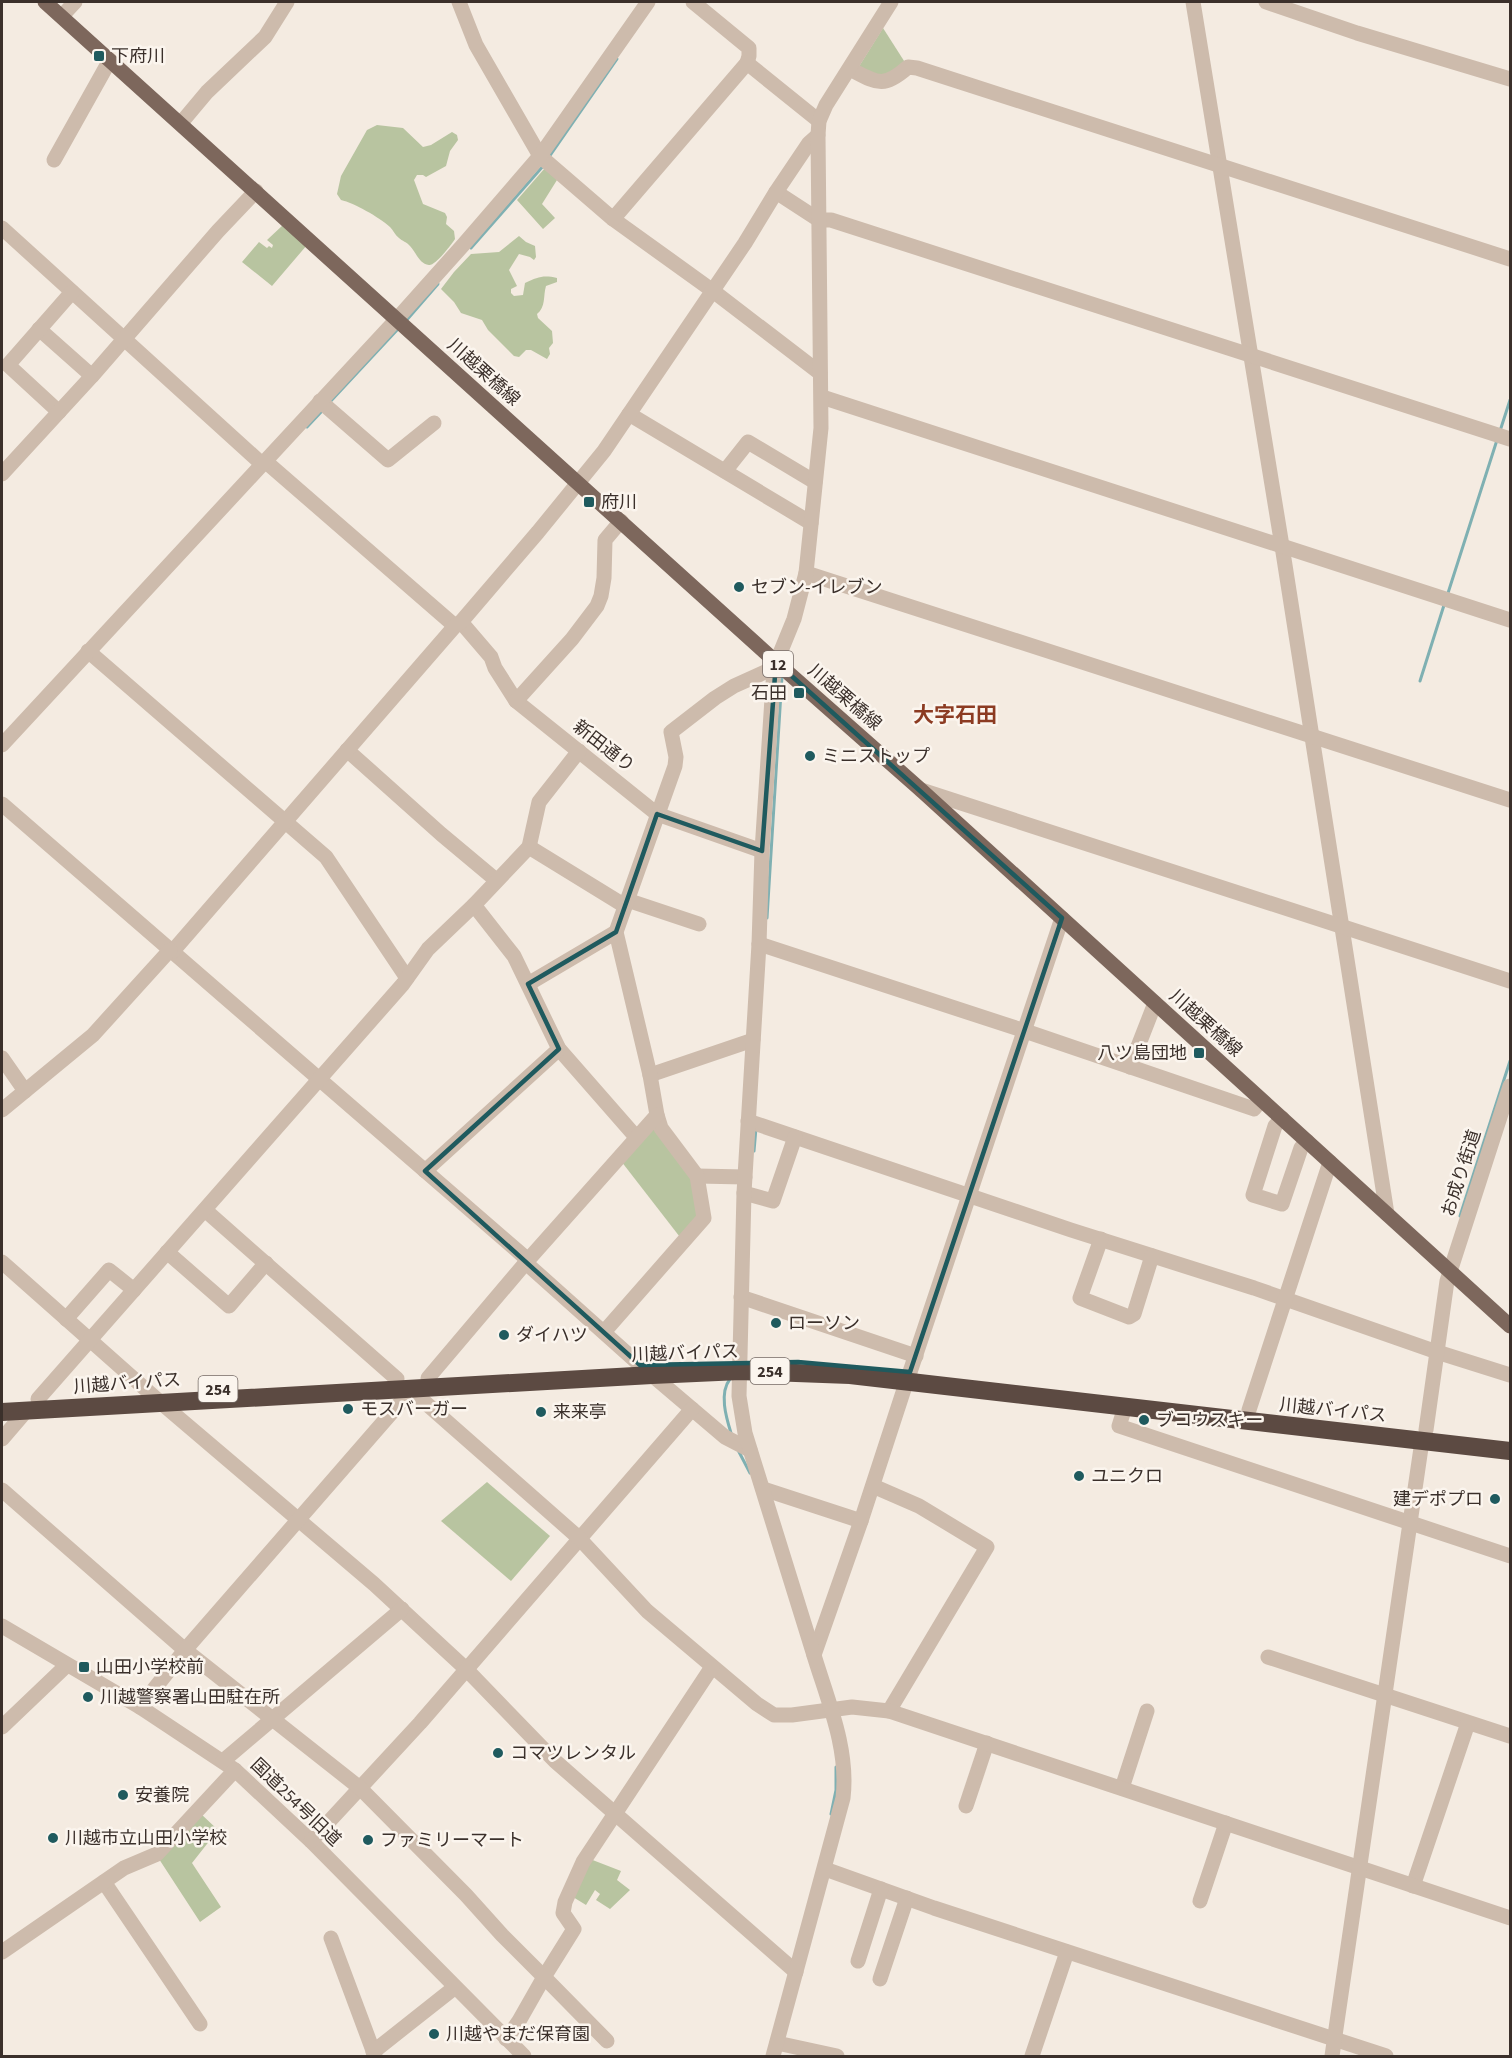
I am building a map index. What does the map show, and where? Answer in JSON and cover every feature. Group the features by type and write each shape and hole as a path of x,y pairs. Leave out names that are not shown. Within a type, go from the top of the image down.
{"highway":[{"name":"川越バイパス","path":"2,1412 32,1405 646,1370 740,1366 799,1372 911,1369 1249,1410 1510,1451"},
{"name":"川越バイパス","path":"911,1369 1125,1407 1424,1436 1510,1439"},
{"name":"川越バイパス","path":"2,1401 32,1405"}],"main road":[{"name":"川越栗橋線","path":"45,2 621,521 775,665 921,790 1510,1326"}],"street":[{"path":"62,16 75,2"},
{"path":"181,123 207,92 264,37 287,2"},
{"path":"459,2 476,45 540,156 613,219 820,373"},
{"path":"2,745 396,320 540,156 648,2"},
{"path":"613,219 747,63 749,48 693,2"},
{"path":"2,1110 93,1035 171,951 458,624 604,451 746,243 776,192 819,128 826,105 891,2"},
{"path":"1193,2 1313,737 1341,925 1356,1005 1387,1214"},
{"path":"1266,2 1357,33 1510,79"},
{"path":"54,160 110,60"},
{"path":"747,63 819,128 821,428 806,573 794,619 775,665 762,851 759,944 744,1193 740,1366 741,1413 750,1450 830,1709 845,1772 843,1798 775,2050 837,2056"},
{"path":"850,69 876,82 883,82 897,77 908,67 917,68 1510,259"},
{"path":"2,474 256,191"},
{"path":"776,192 819,220 831,220 1510,439"},
{"name":"新田通り","path":"2,228 264,463 458,624 491,657 499,675 516,701 657,814 762,851"},
{"path":"59,412 8,366 72,292"},
{"path":"39,329 92,376"},
{"path":"822,397 1510,620"},
{"path":"321,401 388,460 434,423"},
{"path":"629,414 811,523"},
{"path":"725,471 748,442 815,482"},
{"path":"516,701 572,639 597,606 604,578 605,540 621,521"},
{"path":"806,573 1510,800"},
{"path":"88,651 326,857 407,978"},
{"path":"604,1332 705,1218 697,1176 661,1128 616,932 675,766 676,757 671,732 734,686 775,665"},
{"path":"347,750 496,880"},
{"path":"2,1439 407,978 428,949 529,847 539,802 579,751"},
{"path":"921,790 1510,981"},
{"path":"2,804 425,1171 646,1370 725,1437 750,1450"},
{"path":"529,847 626,903 699,924"},
{"path":"474,905 502,939 528,984 559,1049 636,1137"},
{"path":"814,1655 873,1486 1062,918"},
{"path":"528,984 616,932"},
{"path":"759,944 1254,1109 1261,1100"},
{"path":"1130,1067 1155,1003"},
{"path":"650,1075 753,1040"},
{"path":"425,1171 559,1049"},
{"path":"2,1058 25,1091"},
{"name":"お成り街道","path":"1332,2056 1410,1522 1448,1281 1510,1086"},
{"path":"140,1707 185,1650 298,1520 413,1382 527,1261 657,1115"},
{"path":"1282,1118 1275,1126 1253,1194 1282,1203 1300,1148 1307,1141"},
{"path":"748,1121 1510,1375"},
{"path":"744,1193 773,1202 795,1137"},
{"path":"1249,1410 1283,1300 1330,1162"},
{"path":"697,1176 745,1177"},
{"path":"205,1209 266,1263 413,1382 420,1398 579,1538 647,1611 757,1704 774,1715 792,1715 852,1707 889,1711 1510,1918"},
{"path":"1101,1239 1080,1298 1129,1317 1134,1314 1152,1256"},
{"path":"167,1252 229,1306 266,1263"},
{"path":"2,1262 402,1609 466,1669 555,1761 796,1972"},
{"path":"66,1319 109,1270 134,1290"},
{"path":"741,1297 911,1369"},
{"path":"1125,1407 1119,1426 1510,1556"},
{"path":"311,1841 466,1669 692,1409"},
{"path":"873,1486 919,1506 987,1547 889,1711"},
{"path":"763,1489 861,1521"},
{"path":"2,1490 185,1650 360,1788 607,2041"},
{"path":"2,1952 124,1868 157,1854 229,1766 272,1719 402,1609"},
{"name":"国道254号旧道","path":"2,1626 140,1707 229,1766 311,1841 454,1988 524,2056"},
{"path":"1268,1657 1510,1736"},
{"path":"2,1726 67,1665"},
{"path":"506,2039 574,1929 563,1913 565,1902 583,1862 682,1709 712,1667"},
{"path":"1122,1788 1148,1711"},
{"path":"1413,1886 1468,1723"},
{"path":"966,1806 987,1743"},
{"path":"1200,1901 1226,1823"},
{"path":"825,1869 1066,1952 1386,2056"},
{"path":"104,1882 200,2024"},
{"path":"858,1961 881,1889"},
{"path":"880,1979 907,1898"},
{"path":"331,1938 374,2054 454,1988"},
{"path":"1032,2056 1066,1952"}],"highlighted area":[{"path":"776,662 1062,918 910,1372 798,1362 640,1365 425,1171 559,1049 528,984 616,932 657,814 762,851"}],"green space":[{"path":"883,28 906,64 880,79 858,68"},
{"path":"377,125 403,128 423,147 431,145 452,132 457,135 458,140 450,151 446,166 426,177 417,175 414,180 423,204 445,213 446,224 454,231 455,239 443,255 432,264 423,262 409,245 385,223 359,207 341,200 337,194 341,176 367,130"},
{"path":"545,168 557,180 542,204 555,218 543,229 517,200"},
{"path":"283,225 307,245 272,286 242,262 259,242 267,248 269,246 272,248 273,245 267,240"},
{"path":"519,236 535,246 536,257 534,260 519,254 509,270 517,286 511,289 511,293 514,296 523,295 525,283 537,278 557,278 557,282 546,286 543,305 537,314 538,318 552,331 553,343 549,348 550,354 547,359 531,350 526,350 519,357 514,356 488,330 482,320 461,313 441,289 471,254 499,252"},
{"path":"653,1124 693,1177 702,1218 683,1241 621,1161"},
{"path":"487,1482 550,1536 511,1581 441,1521"},
{"path":"200,1813 218,1830 192,1863 221,1907 200,1922 159,1859"},
{"path":"590,1859 621,1871 617,1880 630,1890 610,1909 596,1900 600,1894 595,1890 586,1905 573,1897"}],"waterway":[{"path":"549,157 617,59"},
{"path":"471,248 544,165"},
{"path":"405,322 438,284"},
{"path":"329,403 398,329"},
{"path":"1500,431 1510,400"},
{"path":"307,427 323,410"},
{"path":"1448,593 1497,440"},
{"path":"1420,681 1445,602"},
{"path":"767,918 782,676"},
{"path":"1460,1216 1510,1061"},
{"path":"754,1151 756,1128"},
{"path":"730,1379 724,1398 731,1433"},
{"path":"738,1450 750,1473"},
{"path":"831,1814 836,1790 836,1767"}],"place":[{"name":"下府川","path":"99,56"},
{"name":"府川","path":"589,502"},
{"name":"セブン-イレブン","path":"739,587"},
{"name":"石田","path":"799,693"},
{"name":"ミニストップ","path":"810,756"},
{"name":"八ツ島団地","path":"1199,1053"},
{"name":"ローソン","path":"776,1323"},
{"name":"ダイハツ","path":"504,1335"},
{"name":"モスバーガー","path":"348,1409"},
{"name":"来来亭","path":"541,1412"},
{"name":"ブコウスキー","path":"1144,1420"},
{"name":"ユニクロ","path":"1079,1476"},
{"name":"建デポプロ","path":"1495,1499"},
{"name":"山田小学校前","path":"84,1667"},
{"name":"川越警察署山田駐在所","path":"88,1697"},
{"name":"コマツレンタル","path":"498,1753"},
{"name":"安養院","path":"123,1795"},
{"name":"川越市立山田小学校","path":"53,1838"},
{"name":"ファミリーマート","path":"368,1840"},
{"name":"川越やまだ保育園","path":"434,2034"}],"district":[{"name":"大字石田","path":"955,715"}]}
